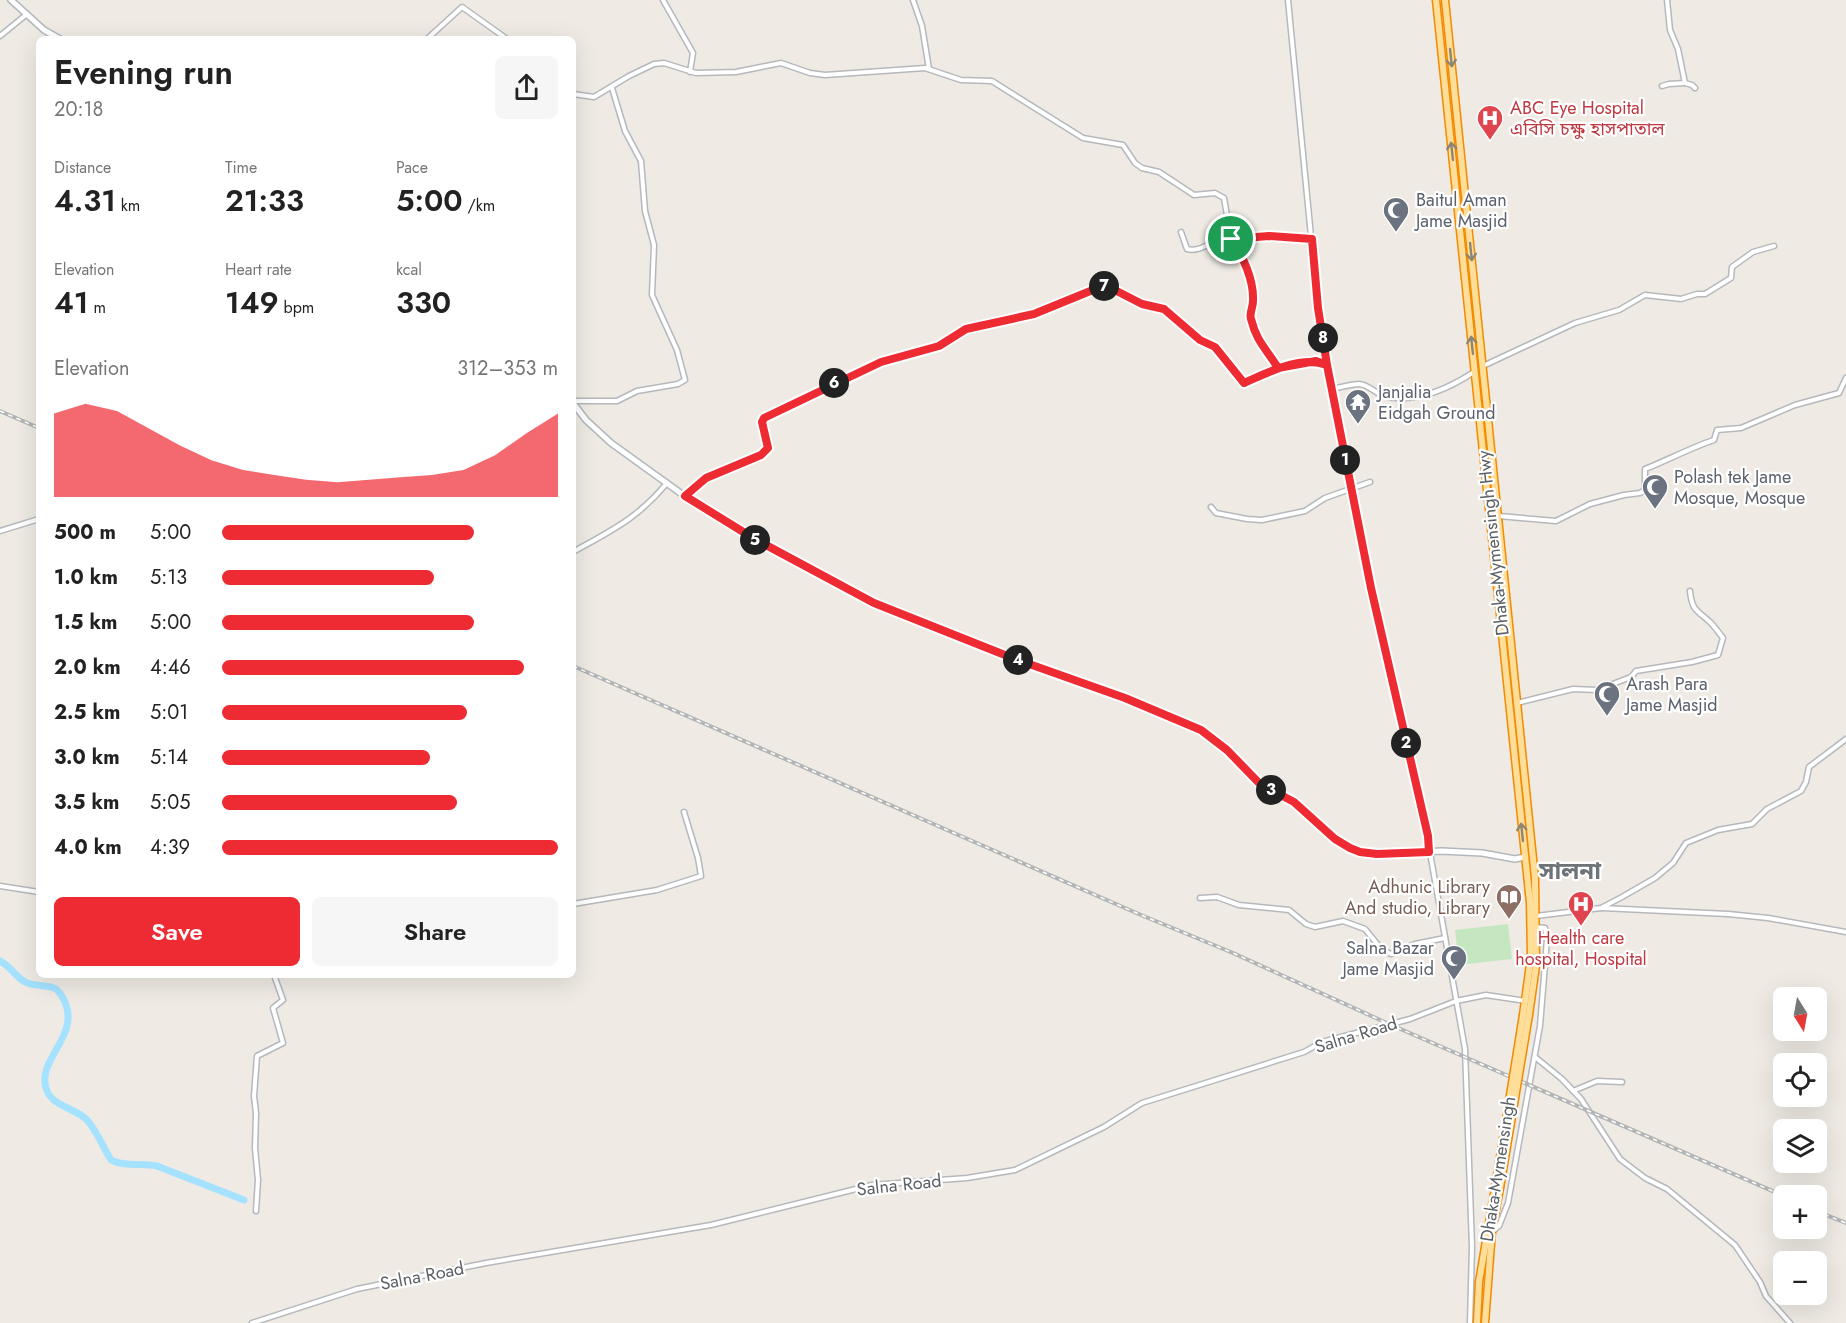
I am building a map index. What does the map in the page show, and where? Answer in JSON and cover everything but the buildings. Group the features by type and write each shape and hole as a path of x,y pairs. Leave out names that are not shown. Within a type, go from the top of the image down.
{"highway":[{"name":"Dhaka-Mymensingh Hwy","path":"1436,0 1530,903 1531,957 1526,1015"},
{"name":"Dhaka-Mymensingh Hwy","path":"1445,0 1535,878 1536,966 1526,1015"},
{"name":"Dhaka-Mymensingh","path":"1477,1323 1479,1282 1526,1015"},
{"name":"Dhaka-Mymensingh","path":"1485,1323 1497,1188"}],"main road":[{"path":"11,0 44,30 55,36"},
{"path":"576,406 586,420 611,443 685,496 753,538 874,603 1015,659 1125,698 1201,730 1227,750 1260,784 1294,802 1335,839 1350,848 1377,854 1482,853 1515,859 1525,857"}],"street":[{"path":"663,0 693,53 690,72"},
{"path":"913,0 922,26 929,70"},
{"path":"1288,0 1318,308 1331,389 1376,611 1428,836 1465,1049 1472,1247 1470,1323"},
{"path":"1666,0 1670,30 1678,50 1685,83"},
{"path":"430,36 462,7 503,36"},
{"path":"0,36 27,14"},
{"path":"576,94 594,97 629,76 654,64 664,63 690,72 736,72 781,63 810,73 825,75 906,68 929,70 961,80 992,81 1083,138 1123,145 1135,163 1142,168 1159,172 1194,195 1215,193 1221,195 1227,207 1231,239 1243,258 1246,269 1253,300 1250,316 1258,343 1269,353 1278,368"},
{"path":"1662,87 1685,83 1692,84 1695,88"},
{"path":"576,402 617,400 637,392 678,384 685,380 677,350 652,294 654,245 645,211 641,161 625,131 612,87"},
{"path":"1181,232 1187,249 1191,250 1203,248 1216,241 1231,239 1269,236 1312,239"},
{"path":"1483,366 1575,323 1619,310 1645,295 1681,299 1705,294 1731,278 1732,267 1753,252 1774,246"},
{"path":"685,496 706,478 761,455 768,448 762,422 764,418 825,387 881,362 946,344 966,329 1034,314 1105,285 1142,304 1164,309 1200,340 1215,347 1244,383 1278,368 1316,361 1327,365"},
{"path":"1331,389 1358,384 1365,385 1381,395 1409,398 1443,390 1474,372"},
{"path":"1498,516 1556,521 1590,504 1640,493 1645,490 1644,469 1681,451 1714,440 1717,430 1741,428 1795,405 1839,393 1846,378"},
{"path":"1211,507 1216,513 1262,520 1305,511 1325,498 1370,482"},
{"path":"576,550 631,519 648,506 667,483"},
{"path":"0,531 36,520"},
{"path":"1516,703 1573,689 1597,690 1631,677 1636,671 1692,662 1718,655 1724,638 1711,623 1698,615 1691,603 1690,591"},
{"path":"1601,908 1655,878 1673,863 1686,843 1718,830 1752,824 1767,809 1801,791 1806,782 1809,767 1846,739"},
{"path":"576,904 657,890 701,876 684,812"},
{"path":"0,886 36,892"},
{"path":"1200,898 1217,897 1239,905 1288,910 1306,924 1315,927 1343,921 1365,929 1382,950 1391,954 1415,944 1445,938"},
{"path":"1536,916 1601,908 1728,914 1768,918 1846,932"},
{"path":"1492,1231 1499,1226 1508,1203 1535,1057 1547,955 1545,928 1536,927"},
{"path":"256,1211 258,1180 254,1096 257,1056 283,1043 273,1008 283,1000 275,978"},
{"name":"Salna Road","path":"252,1323 357,1289 486,1263 711,1225 872,1185 967,1178 1015,1170 1104,1127 1142,1103 1304,1052 1322,1042 1410,1019 1456,1001 1486,995 1526,1001"},
{"path":"1535,1057 1573,1091 1594,1117 1620,1159 1645,1178 1667,1189 1736,1245 1760,1282 1766,1296 1790,1323"},
{"path":"1573,1091 1598,1081 1622,1082"}],"green space":[{"path":"1508,924 1512,959 1459,965 1455,930"}],"waterway":[{"path":"0,961 25,982 52,987 64,1000 68,1013 67,1025 47,1069 45,1080 47,1091 54,1100 87,1120 111,1160 157,1166 244,1200"}],"railway":[{"path":"0,411 36,427"},
{"path":"576,667 1773,1191"},
{"path":"1827,1215 1846,1223"}],"place":[{"name":"ABC Eye Hospital এবিসি চক্ষু হাসপাতাল","path":"1490,141"},
{"name":"Baitul Aman Jame Masjid","path":"1396,233"},
{"name":"Janjalia Eidgah Ground","path":"1358,425"},
{"name":"Polash tek Jame Mosque, Mosque","path":"1655,510"},
{"name":"Arash Para Jame Masjid","path":"1607,717"},
{"name":"Adhunic Library And studio, Library","path":"1509,920"},
{"name":"Health care hospital, Hospital","path":"1581,927"},
{"name":"Salna Bazar Jame Masjid","path":"1454,981"}],"district":[{"name":"সালনা","path":"1570,871"}],"route":[{"path":"1231,239 1243,258 1246,269 1253,300 1250,316 1258,343 1269,353 1278,368 1316,361 1327,365 1371,588 1428,836 1429,852 1377,854 1350,848 1335,839 1294,802 1260,784 1227,750 1201,730 1169,715 1015,659 874,603 753,538 704,510 685,496 706,478 767,451 762,422 764,418 825,387 881,362 946,344 966,329 1034,314 1105,285 1142,304 1164,309 1200,340 1215,347 1244,383 1278,368 1285,367 1316,361 1327,365 1318,308 1312,239 1269,236 1231,239"}]}
